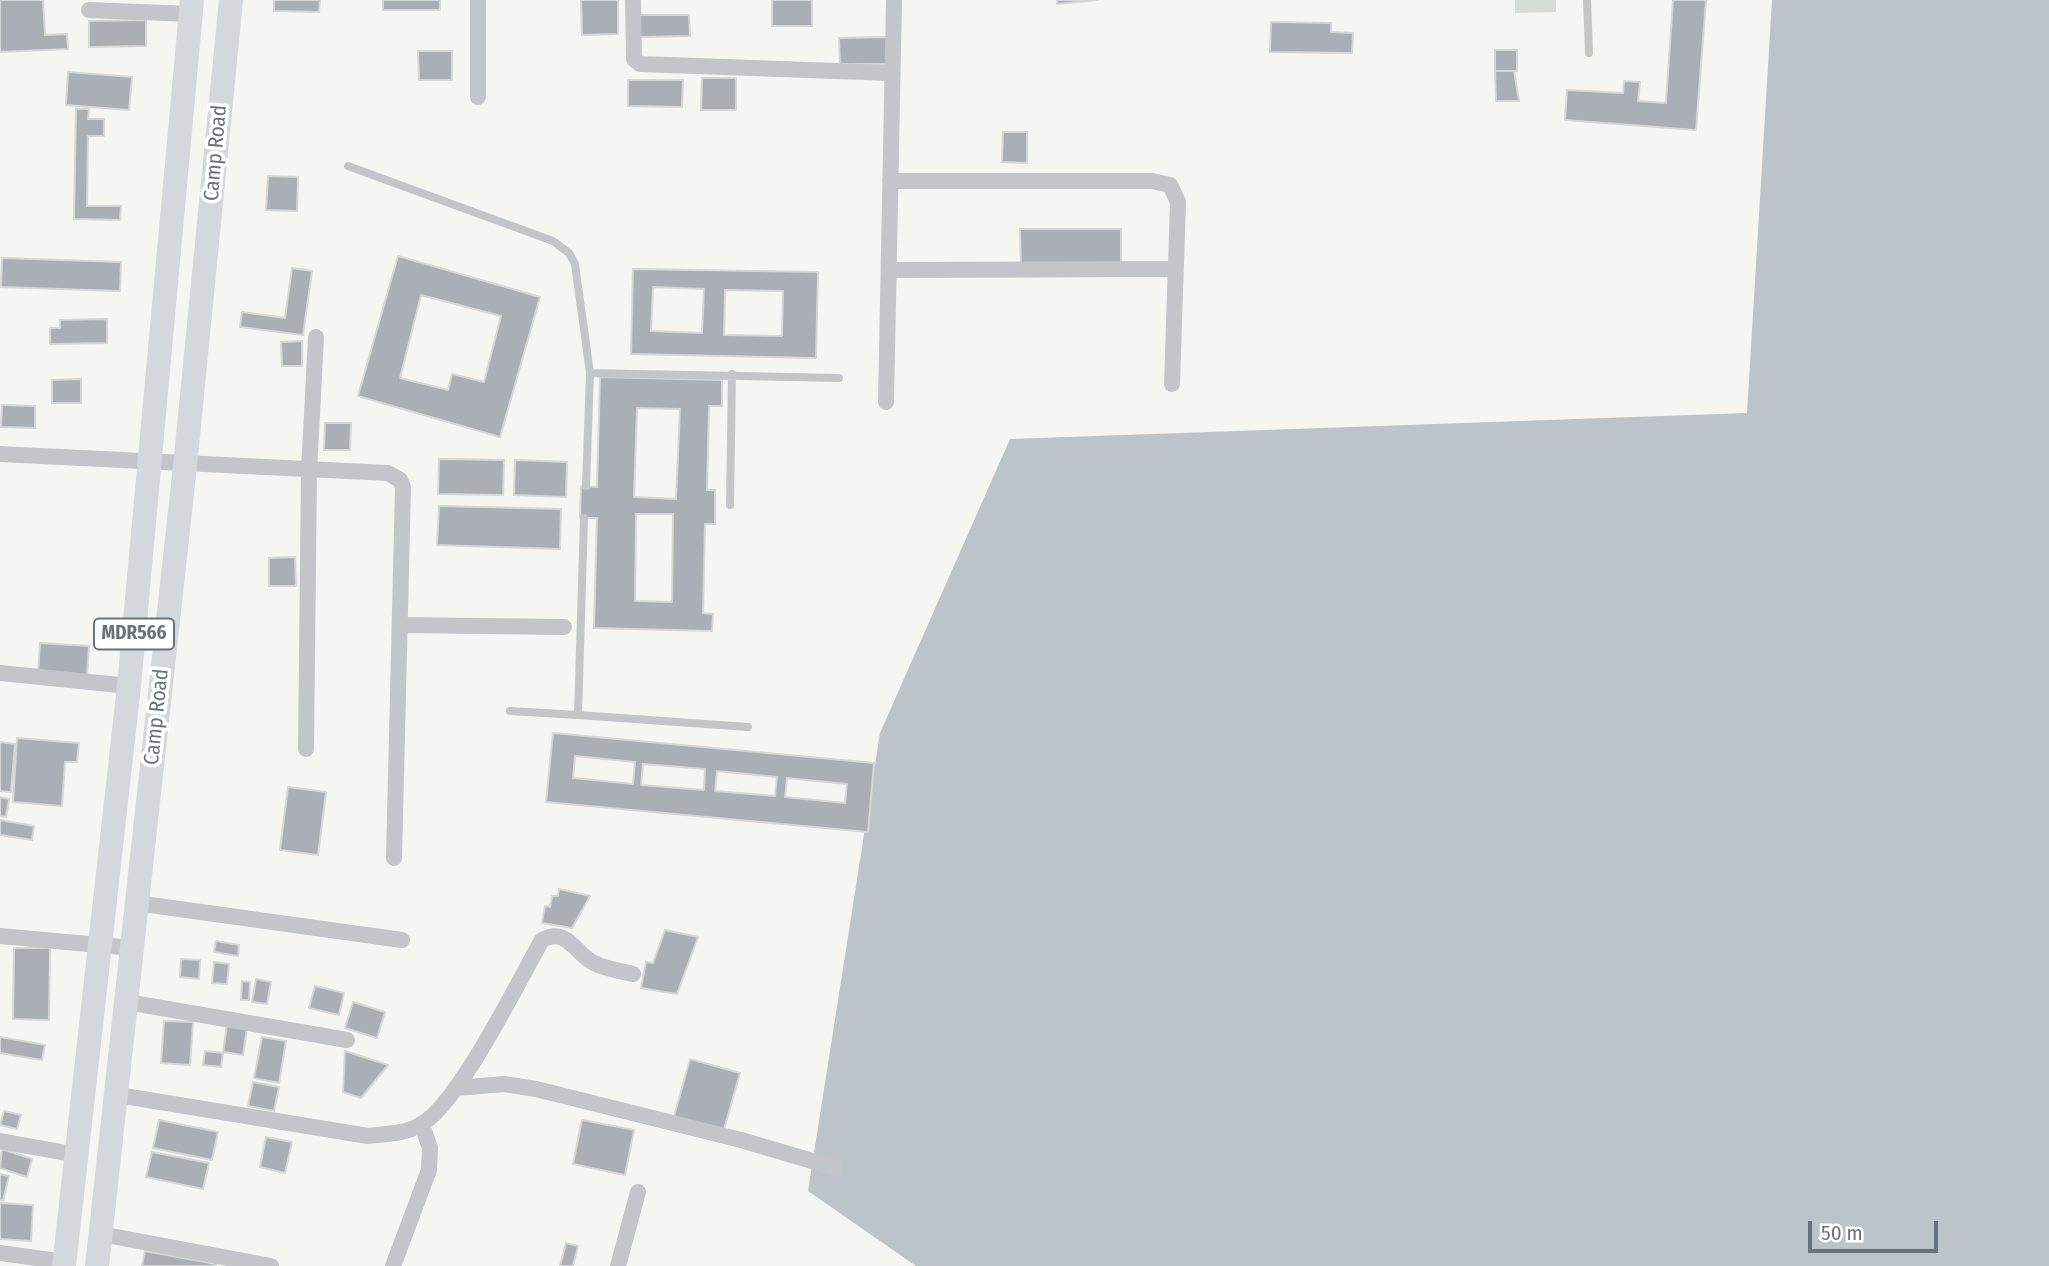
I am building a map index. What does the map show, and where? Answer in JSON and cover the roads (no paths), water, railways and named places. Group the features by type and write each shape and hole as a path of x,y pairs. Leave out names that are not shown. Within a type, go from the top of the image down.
{"main road":[{"name":"Camp Road","path":"97,1266 185,466 230,0"},
{"name":"Camp Road","path":"65,1264 129,686 191,7"}],"street":[{"path":"478,0 478,97"},
{"path":"633,0 634,59 640,64 892,73"},
{"path":"886,402 894,0"},
{"path":"89,10 191,7"},
{"path":"890,181 1152,181 1170,185 1178,202 1172,384"},
{"path":"889,270 1175,269"},
{"path":"306,749 309,471 316,337"},
{"path":"0,454 185,466 388,473 400,480 403,487 394,858"},
{"path":"400,625 564,627"},
{"path":"0,673 129,686"},
{"path":"136,903 402,940"},
{"path":"0,936 132,948"},
{"path":"118,1094 368,1136 396,1133 422,1125 457,1088 542,940 556,936 565,939 577,946 591,962 633,974"},
{"path":"127,1002 347,1040"},
{"path":"457,1088 504,1084 536,1089 752,1143 836,1168"},
{"path":"393,1266 429,1170 430,1148 422,1125"},
{"path":"0,1141 78,1155"},
{"path":"618,1266 638,1192"},
{"path":"102,1234 271,1266"},
{"path":"0,1253 65,1264"}],"lane":[{"path":"1587,0 1589,54"},
{"path":"348,166 553,241 565,248 575,264 590,373 586,486"},
{"path":"590,373 839,378"},
{"path":"730,505 732,374"},
{"path":"579,715 584,518"},
{"path":"510,711 748,727"}]}
